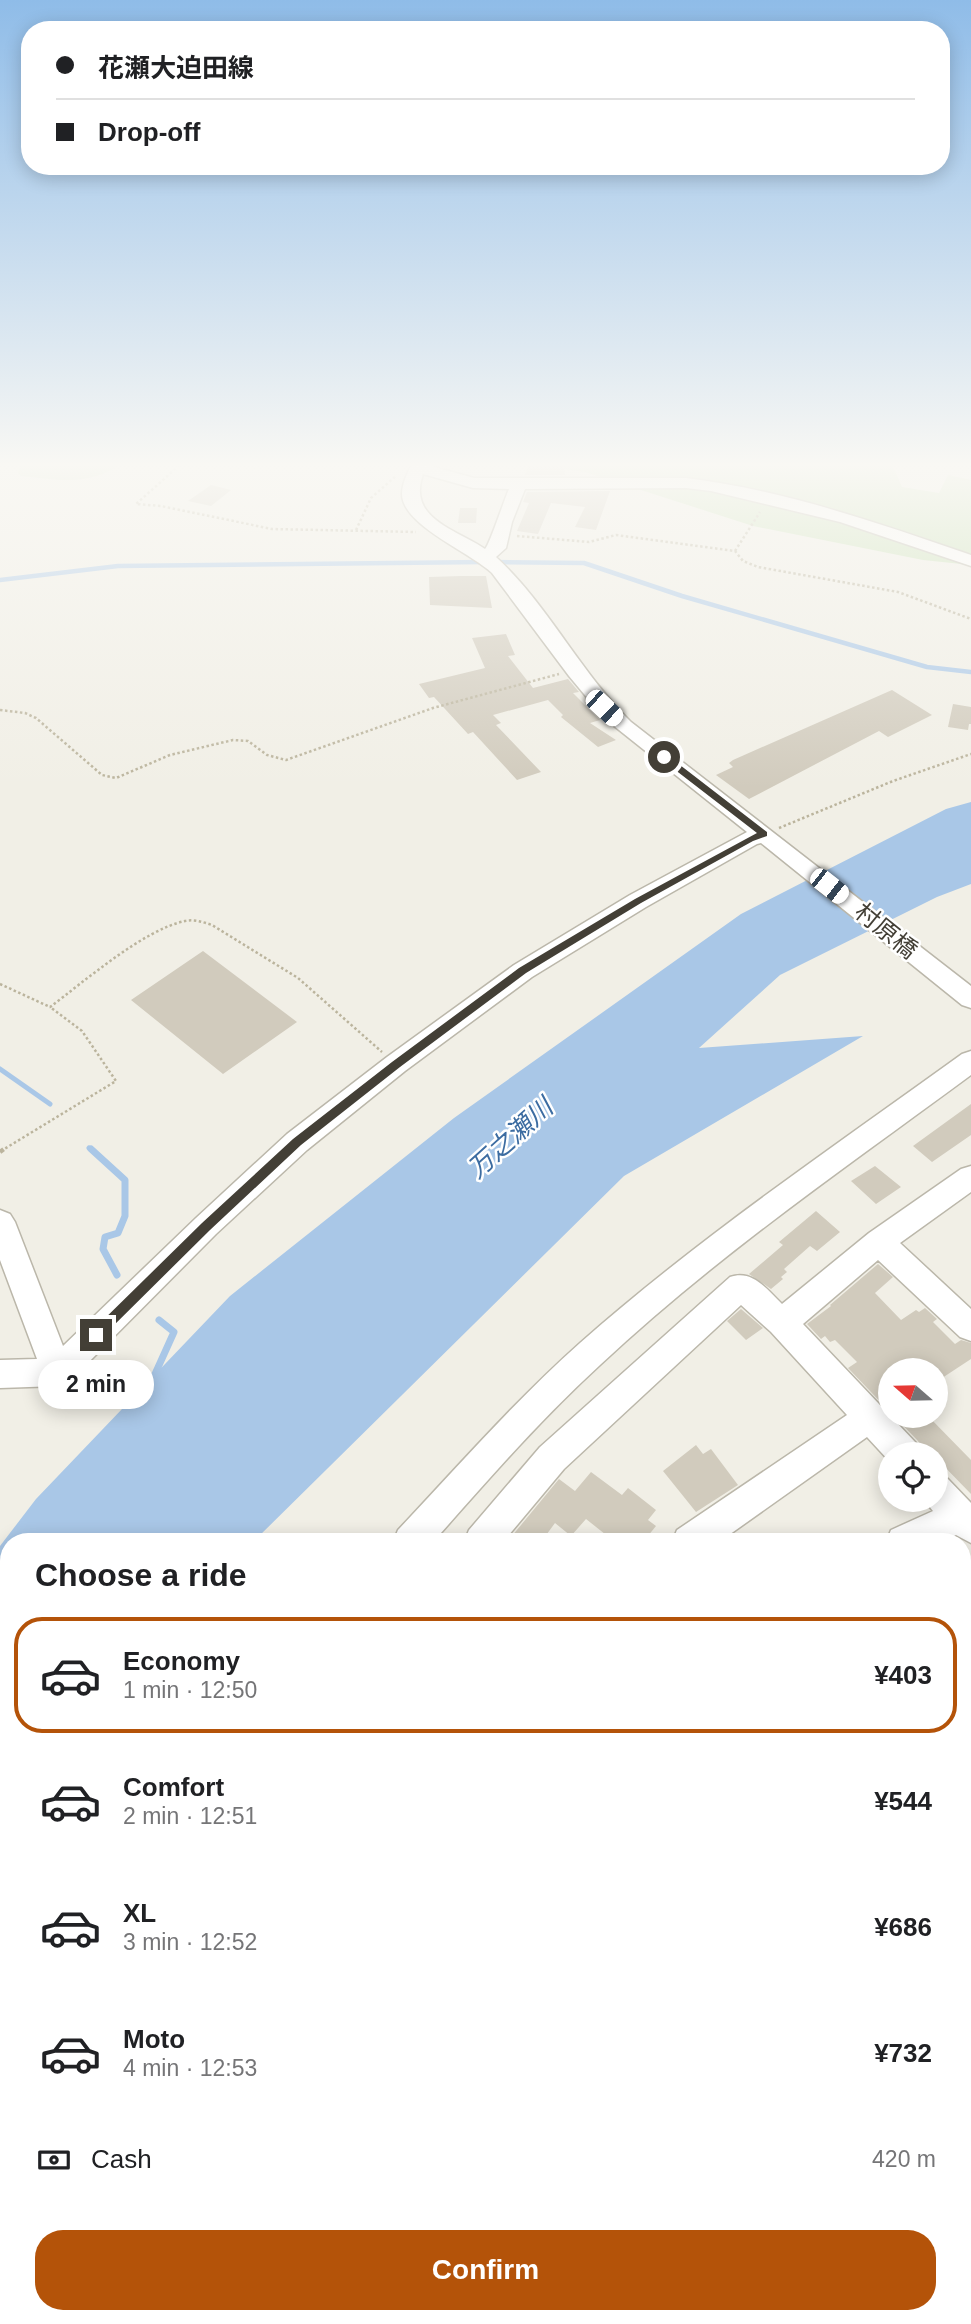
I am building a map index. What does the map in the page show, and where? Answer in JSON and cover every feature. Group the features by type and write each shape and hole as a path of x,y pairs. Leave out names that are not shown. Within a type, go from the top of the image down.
{"street":[{"name":"村原橋","path":"499,570 588,690 624,726 971,999"},
{"path":"0,1374 58,1371 206,1226 297,1142 396,1064 523,971 638,901 749,839 766,836"},
{"path":"418,1533 505,1438 616,1330 708,1255 971,1061"},
{"path":"782,1323 879,1242 971,1177"},
{"path":"0,1222 58,1371"},
{"path":"879,1242 971,1328"},
{"path":"489,1533 552,1458 741,1286 782,1323 893,1442"},
{"path":"703,1533 790,1475 870,1417"},
{"path":"930,1533 965,1521 948,1503"}],"path":[{"path":"777,570 898,592 971,619"},
{"path":"0,710 25,713 36,718 103,775 116,778 170,755 233,740 248,741 267,755 286,760 433,708 574,670"},
{"path":"766,836 881,786 971,754"},
{"path":"50,1007 156,935 183,921 197,920 212,925 298,978 396,1064"},
{"path":"0,984 50,1007 82,1031 116,1081 0,1152"}],"water":[{"name":"万之瀬川","path":"971,802 971,884 937,897 780,975 699,1048 863,1036 624,1176 262,1533 10,1533 36,1499 230,1296 454,1118 741,914 946,809"}],"building":[{"path":"486,576 492,608 430,605 429,577"},
{"path":"506,634 515,655 508,656 533,688 568,679 579,692 573,693 600,720 590,723 616,740 598,747 561,717 563,715 548,700 493,715 501,723 496,725 541,772 517,780 473,732 468,734 434,697 429,698 419,684 485,668 472,638"},
{"path":"892,690 932,715 888,737 879,731 749,799 716,775 733,767 729,763 733,760"},
{"path":"953,704 971,707 971,724 968,730 948,727"},
{"path":"203,951 297,1022 223,1074 131,1000"},
{"path":"971,1104 971,1135 932,1162 913,1146"},
{"path":"875,1166 901,1187 876,1204 851,1181"},
{"path":"816,1211 840,1232 817,1251 810,1246 784,1269 787,1272 781,1277 783,1279 771,1289 749,1274 783,1245 779,1242"},
{"path":"878,1264 893,1277 875,1293 901,1320 916,1310 919,1312 925,1308 937,1319 933,1322 955,1344 961,1340 971,1343 971,1359 948,1374 948,1358 878,1358 878,1399 848,1368 857,1362 835,1340 830,1342 825,1336 821,1339 807,1324"},
{"path":"741,1309 763,1328 746,1340 727,1321"},
{"path":"906,1428 940,1428 971,1460 971,1494 948,1470 948,1442 918,1441"},
{"path":"696,1445 703,1454 711,1449 738,1485 696,1512 663,1471"},
{"path":"591,1472 622,1495 628,1488 656,1510 648,1520 656,1526 650,1533 604,1533 586,1519 574,1533 567,1533 555,1523 548,1533 514,1533 559,1479 575,1491"}],"waterway":[{"path":"0,580 80,570"},
{"path":"606,570 682,596 927,667 971,672"},
{"path":"0,1069 50,1104"},
{"path":"89,1148 93,1151"},
{"path":"91,1149 125,1180 125,1216 118,1233 105,1237 103,1249 117,1275"},
{"path":"151,1383 174,1332 159,1320"}],"route":[{"path":"96,1335 206,1226 297,1142 396,1064 523,971 638,901 749,839 764,834 664,757"}]}
